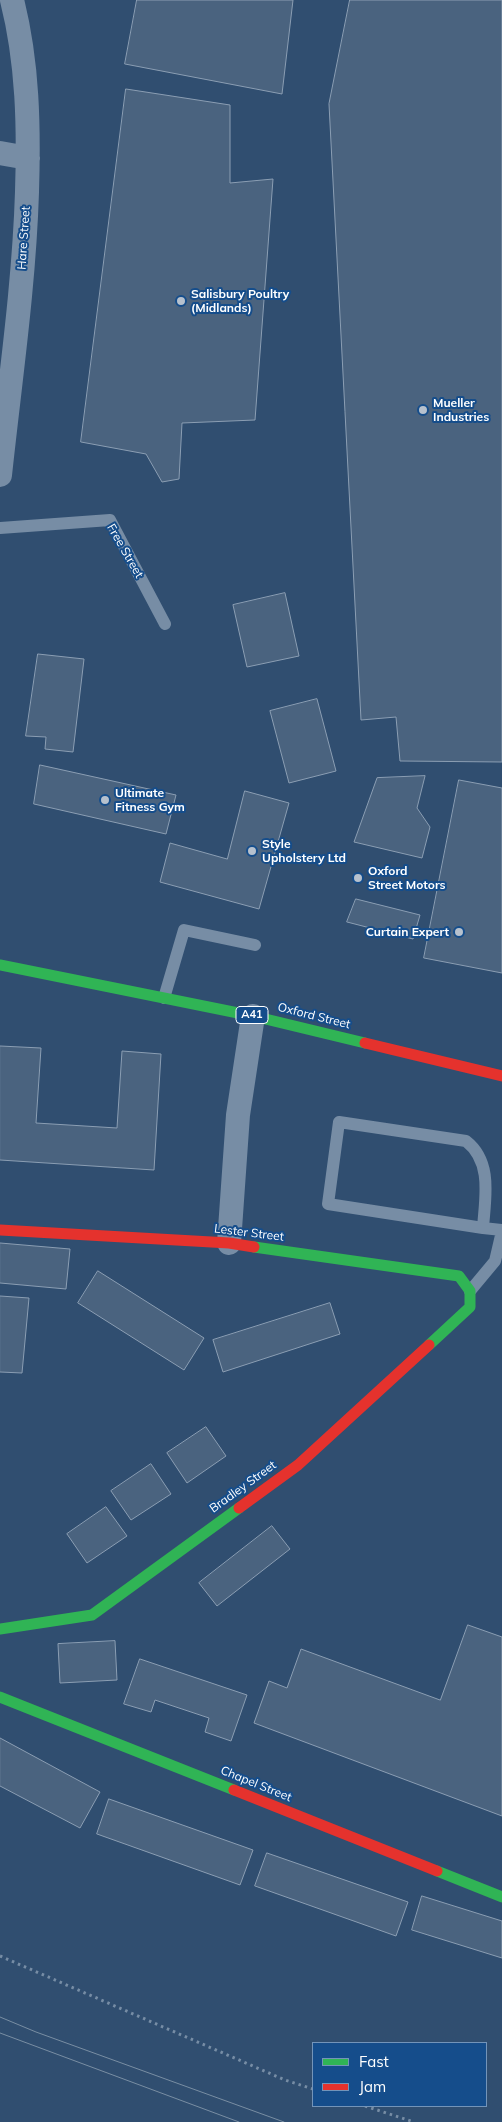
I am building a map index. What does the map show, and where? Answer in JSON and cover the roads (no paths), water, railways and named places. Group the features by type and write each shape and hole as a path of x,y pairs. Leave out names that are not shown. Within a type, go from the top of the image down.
{"main road":[{"name":"Oxford Street","path":"0,965 253,1016 502,1076"},
{"name":"Lester Street","path":"0,1230 229,1243 459,1276 470,1291"},
{"name":"Bradley Street","path":"0,1629 92,1615 298,1465 470,1308 470,1291"},
{"name":"Chapel Street","path":"0,1697 502,1896"}],"street":[{"name":"Hare Street","path":"0,475 25,247 28,158 26,74 12,0"},
{"path":"0,153 28,158"},
{"path":"229,1243 238,1115 253,1016"}],"lane":[{"name":"Free Street","path":"0,528 110,520 165,624"},
{"path":"164,998 184,930 255,945"},
{"path":"470,1291 494,1261 502,1231 328,1204 339,1122 466,1141 475,1148 482,1162 485,1176 483,1228"}],"tram line":[{"path":"0,2017 36,2032 284,2122"},
{"path":"0,2033 239,2122"}],"place":[{"name":"Salisbury Poultry (Midlands)","path":"181,301"},
{"name":"Mueller Industries","path":"423,410"},
{"name":"Ultimate Fitness Gym","path":"105,800"},
{"name":"Style Upholstery Ltd","path":"252,851"},
{"name":"Oxford Street Motors","path":"358,878"},
{"name":"Curtain Expert","path":"459,932"}]}
